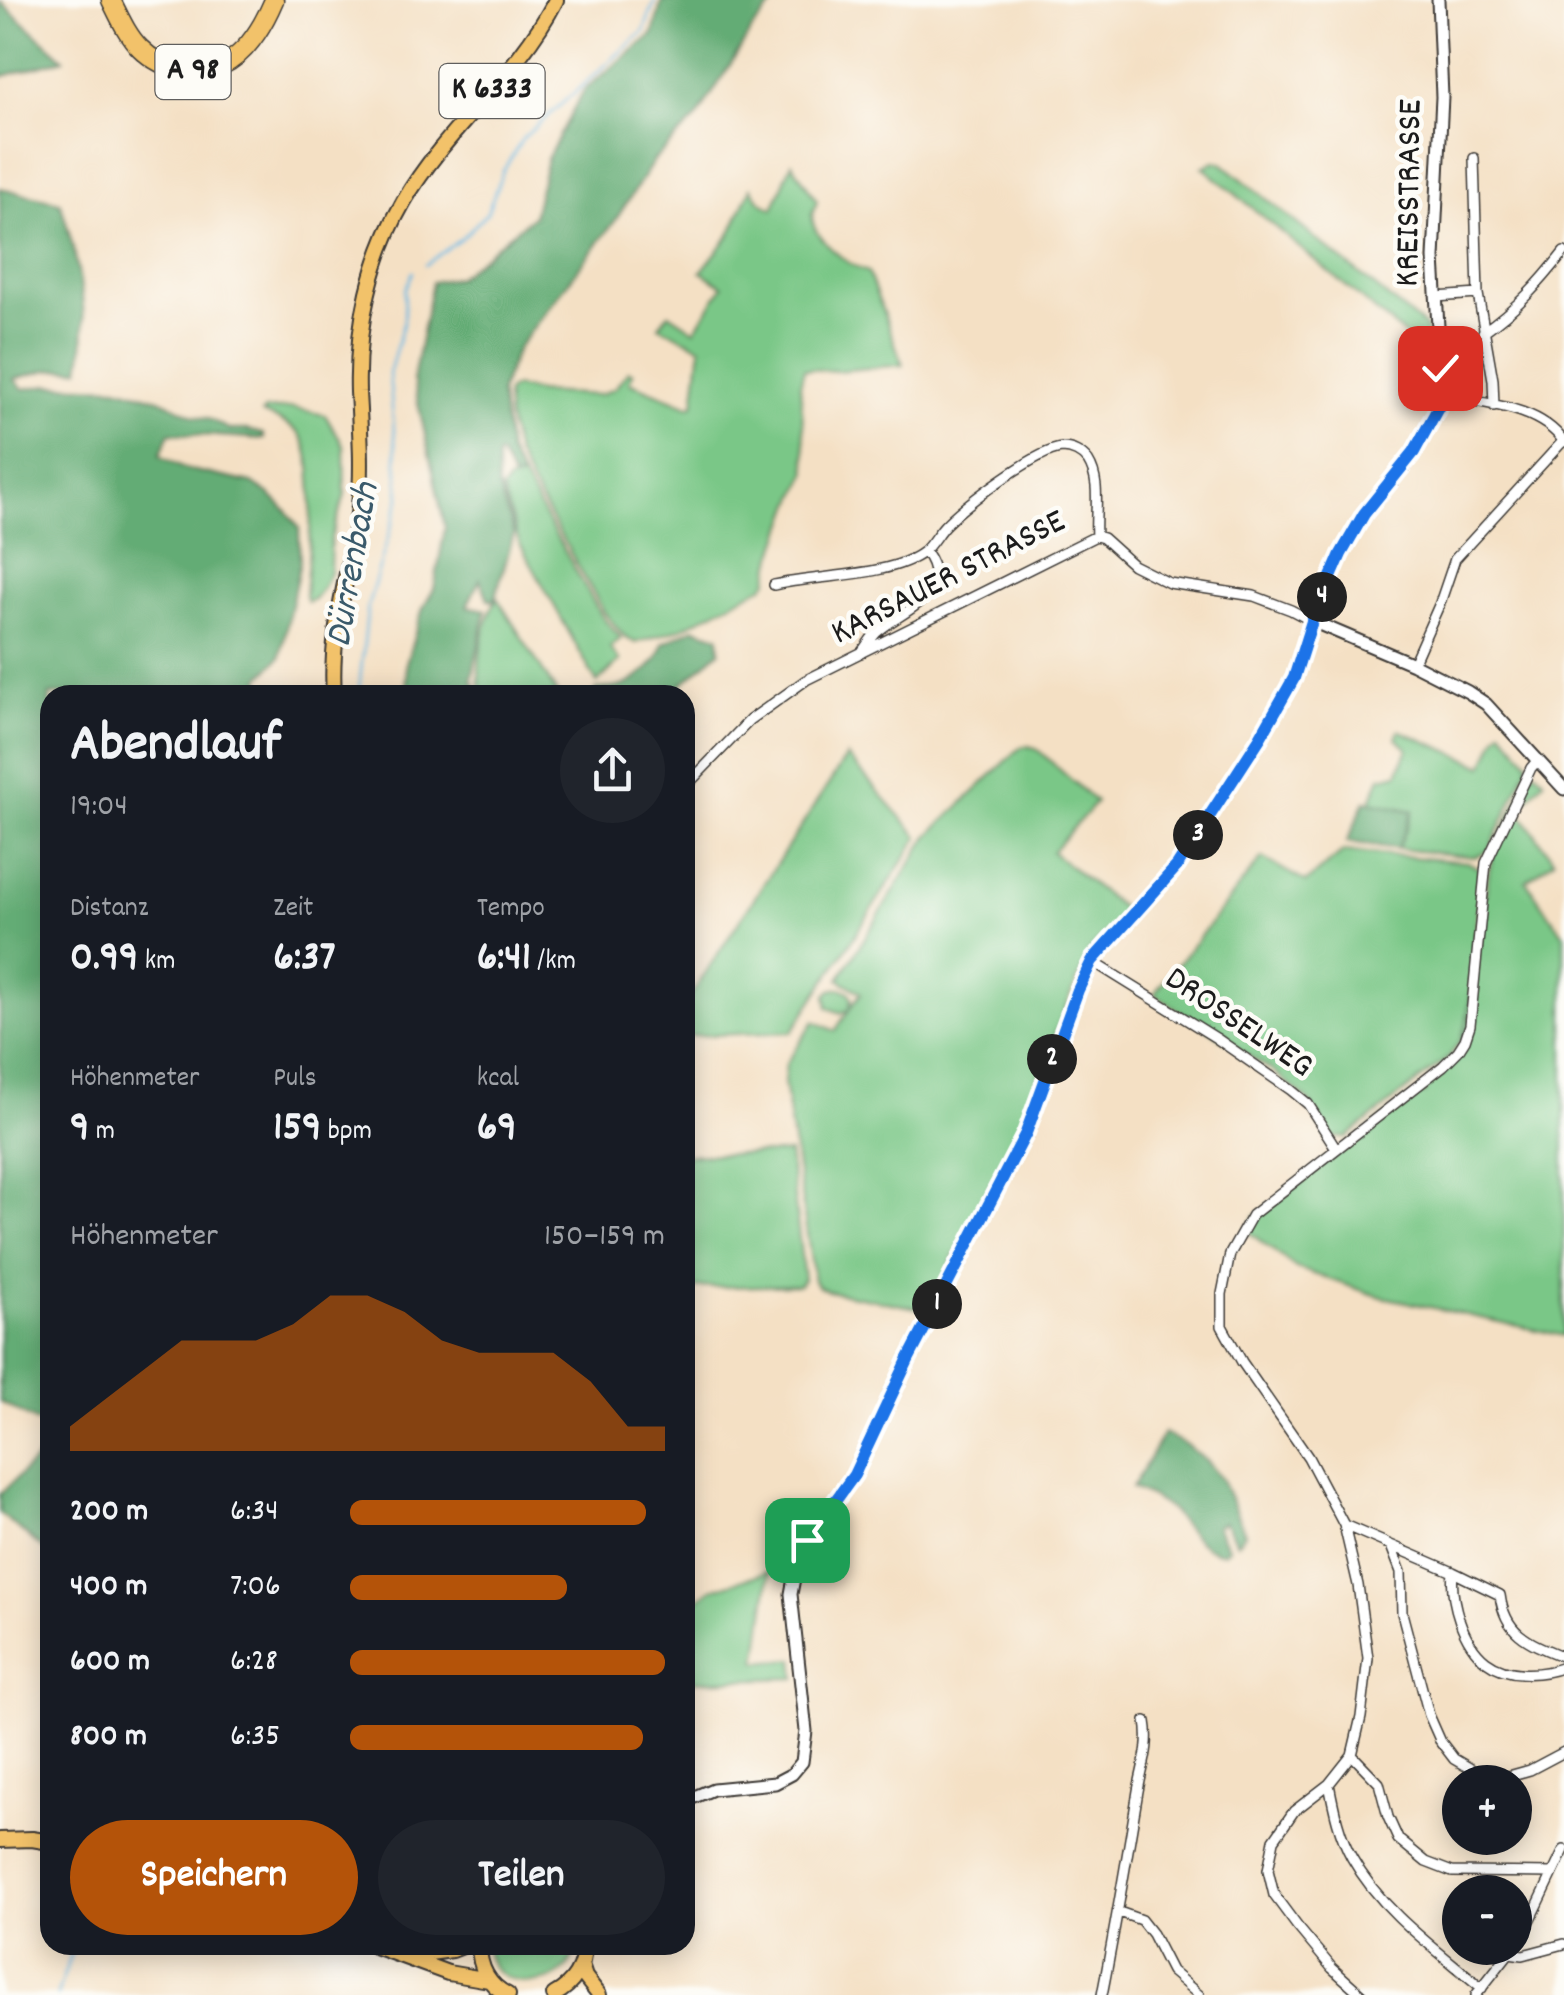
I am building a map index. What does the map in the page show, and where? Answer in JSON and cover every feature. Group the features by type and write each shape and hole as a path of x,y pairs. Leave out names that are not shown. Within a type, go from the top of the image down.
{"highway":[{"name":"A 98","path":"112,0 140,48 158,62 192,72 223,66 236,58 256,35 274,0"}],"main road":[{"name":"K 6333","path":"334,685 332,648 361,482 360,342 378,258 420,175 514,66 556,0"},
{"path":"0,1840 40,1841"},
{"path":"402,1955 499,1990"},
{"path":"480,1955 480,1962 499,1990"},
{"path":"554,1995 570,1984 582,1955"},
{"path":"581,1965 599,1995"}],"street":[{"name":"KREISSTRASSE","path":"695,1797 713,1789 774,1783 792,1774 802,1762 806,1731 791,1594 798,1557 854,1475 923,1330 1026,1133 1092,961 1177,866 1210,819 1294,678 1312,621 1341,554 1364,514 1414,452 1438,408 1442,394 1434,258 1442,96 1438,0"},
{"path":"1474,158 1478,294 1494,380 1494,406"},
{"path":"1483,332 1511,312 1564,252"},
{"path":"1436,297 1478,294"},
{"path":"1413,664 1455,559 1564,441 1543,421 1442,394"},
{"path":"774,585 888,568 925,551 948,522 993,486 1058,448 1082,454 1089,463 1096,491 1096,536"},
{"name":"KARSAUER STRASSE","path":"695,777 750,720 806,680 1096,536 1133,565 1169,582 1254,596 1448,680 1486,704 1564,789"},
{"path":"860,654 875,634 930,594 934,573 925,551"},
{"path":"1362,1995 1332,1968 1296,1926 1274,1896 1268,1870 1274,1840 1294,1811 1329,1784 1352,1755 1368,1658 1358,1584 1344,1525 1308,1457 1242,1362 1222,1326 1222,1294 1230,1254 1252,1214 1443,1066 1465,1040 1470,1025 1486,863 1530,768 1538,761"},
{"name":"DROSSELWEG","path":"1092,961 1292,1090 1308,1104 1336,1148"},
{"path":"1344,1525 1500,1595 1502,1612 1513,1629 1564,1658"},
{"path":"1391,1546 1401,1572 1402,1614 1429,1715 1454,1759 1483,1776 1504,1777 1530,1770 1564,1752"},
{"path":"1454,1572 1452,1584 1459,1619 1470,1642 1486,1661 1511,1672 1537,1674 1564,1667"},
{"path":"1102,1995 1140,1774 1150,1741 1146,1721"},
{"path":"1352,1755 1379,1783 1398,1839 1426,1862 1452,1872 1552,1873"},
{"path":"1329,1784 1336,1822 1352,1858 1389,1909 1479,1992 1499,1965"},
{"path":"1532,1916 1564,1850"},
{"path":"1118,1912 1142,1920 1172,1971 1199,1995"},
{"path":"1532,1953 1564,1944"}],"green space":[{"path":"662,0 780,0 753,28 697,118 655,159 615,221 517,349 500,392 509,453 522,477 513,479 497,455 497,484 514,534 494,601 488,599 480,579 467,606 486,610 472,679 475,685 407,685 406,663 423,608 434,589 445,528 413,379 432,282 458,277 533,216 547,159 584,90 653,34"},
{"path":"0,1 64,59 0,77"},
{"path":"1214,161 1222,163 1426,328 1429,351 1413,342 1203,167"},
{"path":"792,163 817,201 812,216 818,233 842,258 868,272 903,365 837,371 804,369 800,385 807,473 791,508 768,580 682,628 636,643 626,638 606,615 530,482 516,454 506,394 516,387 600,395 615,388 628,371 633,373 629,382 694,405 701,347 659,326 669,313 695,330 723,286 701,272 730,235 751,188 760,201 773,209"},
{"path":"0,188 60,202 77,264 83,306 80,369 48,370 14,379 23,389 48,385 117,387 160,399 231,430 263,434 264,439 170,433 160,455 186,469 252,483 270,495 299,528 300,562 280,658 260,678 261,685 40,685 40,1424 0,1402"},
{"path":"293,408 325,415 344,446 345,495 331,538 330,573 322,589 307,602 311,492 307,452 294,429 262,413"},
{"path":"523,478 603,618 621,638 610,648 620,661 597,683 519,542 502,490 508,481"},
{"path":"497,598 552,685 480,685 481,646"},
{"path":"694,628 719,636 720,651 681,685 623,685 648,669 663,643"},
{"path":"1399,730 1484,766 1502,730 1528,761 1490,849 1474,857 1398,849 1413,811 1370,802 1381,777 1398,773 1408,749 1396,738"},
{"path":"1029,746 1096,802 1052,852 1126,911 1090,951 1026,1114 928,1310 828,1291 814,1281 784,1082 786,1064 814,1021 835,1031 849,1010 841,1013 828,1008 826,995 831,990 841,988 849,992 850,1008 861,993 839,979 928,836 1021,747"},
{"path":"847,756 919,837 792,1032 695,1036 695,989"},
{"path":"1532,771 1544,780 1518,810 1554,860 1526,881 1564,935 1564,1336 1378,1296 1296,1268 1246,1230 1256,1216 1412,1095 1426,1093 1426,1084 1463,1048 1489,870"},
{"path":"1365,801 1413,811 1398,849 1347,842"},
{"path":"1344,851 1468,862 1481,870 1469,1016 1460,1042 1448,1058 1346,1138 1331,1137 1308,1100 1272,1071 1154,994 1262,858 1306,882"},
{"path":"789,1153 804,1279 799,1285 695,1288 695,1155"},
{"path":"1164,1433 1188,1446 1221,1478 1245,1533 1237,1543 1224,1522 1216,1526 1229,1548 1224,1552 1208,1548 1168,1508 1132,1488"},
{"path":"40,1456 40,1546 0,1514 0,1494"},
{"path":"770,1571 757,1662 794,1659 796,1678 695,1681 695,1602 711,1589"},
{"path":"488,1955 572,1955 561,1973 530,1982 500,1973"}],"waterway":[{"name":"Dürrenbach","path":"425,265 462,238 487,213 503,171 523,138 644,31 655,0"},
{"name":"Dürrenbach","path":"360,685 368,605 400,498 389,374 404,320 405,290 413,272"},
{"name":"Dürrenbach","path":"57,1995 71,1955"}],"route":[{"path":"807,1540 854,1475 908,1360 1026,1133 1060,1035 1092,961 1177,866 1260,738 1294,678 1312,621 1341,554 1364,514 1414,452 1438,408 1442,394 1440,368"}]}
